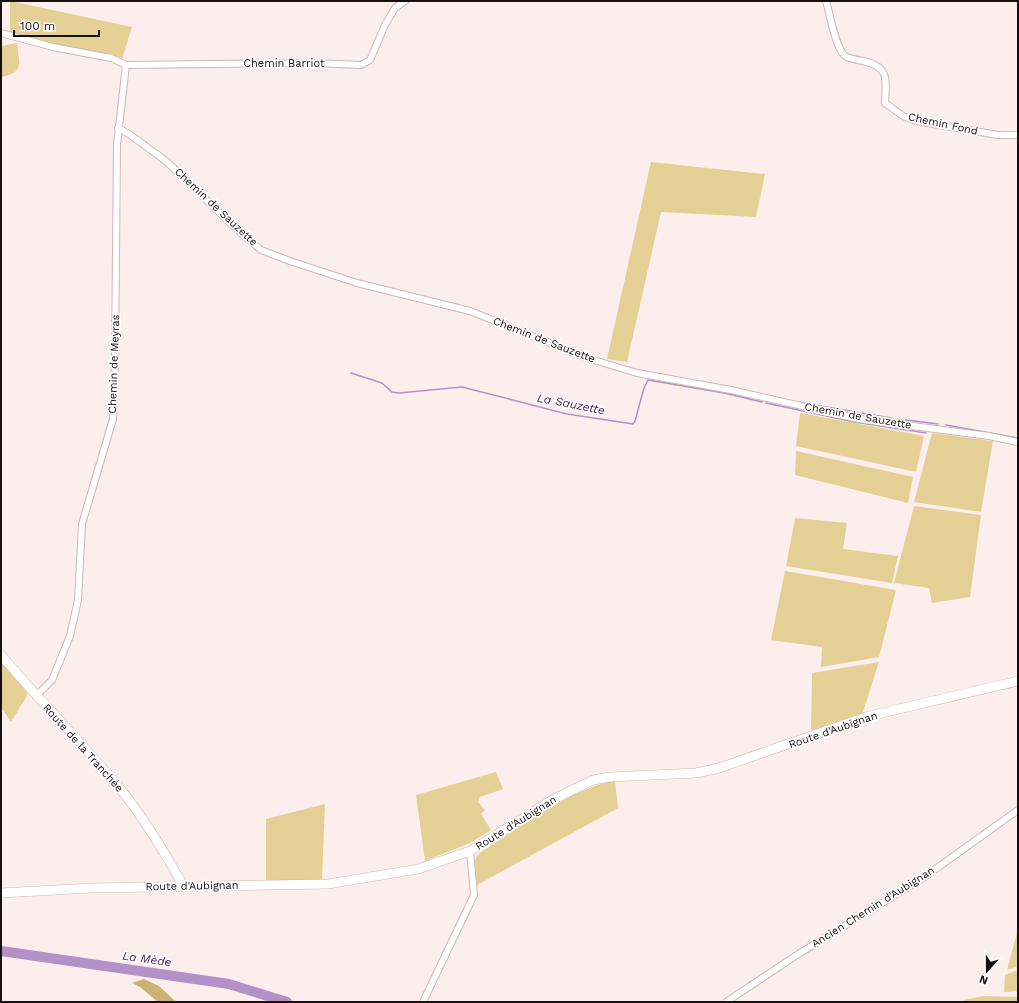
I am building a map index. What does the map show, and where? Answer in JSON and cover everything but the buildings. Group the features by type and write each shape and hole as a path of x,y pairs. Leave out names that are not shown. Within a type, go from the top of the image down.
{"street":[{"name":"Chemin Barriot","path":"126,65 314,62 361,65 370,60 385,25 395,8 404,1"},
{"name":"Chemin Fond","path":"826,1 839,47 845,55 878,66 884,71 886,79 885,103 892,109 916,121 998,135 1018,135"},
{"path":"1,33 52,47 111,58 126,65"},
{"name":"Chemin de Meyras","path":"36,696 52,680 70,636 78,600 82,524 113,419 118,128 126,65"},
{"name":"Chemin de Sauzette","path":"118,128 129,134 166,161 244,236 261,250 290,261 356,283 470,312 587,358 637,373 731,390 859,419 989,436 1018,442"},
{"name":"Route de la Tranchée","path":"1,654 36,696 118,786 158,840 184,887"},
{"name":"Route d'Aubignan","path":"1,893 92,888 328,884 418,870 470,851 554,799 593,780 610,777 696,773 719,768 869,716 1018,680"},
{"name":"Ancien Chemin d'Aubignan","path":"726,1002 800,953 923,878 1018,810"},
{"path":"423,1002 474,895 470,851"}],"shaded area":[{"path":"10,1 132,27 122,59 113,55 22,37 10,33"},
{"path":"17,43 19,66 14,73 1,77 1,46"},
{"path":"651,162 765,174 756,217 661,212 627,362 607,359"},
{"path":"800,413 924,436 916,472 796,446"},
{"path":"932,433 993,441 981,512 914,502"},
{"path":"796,451 913,477 908,503 795,475"},
{"path":"914,506 981,515 970,597 932,603 929,588 894,583"},
{"path":"795,518 847,523 843,549 898,556 892,583 786,566"},
{"path":"785,571 896,590 879,657 821,667 822,647 771,640"},
{"path":"1,660 28,694 11,722 1,707"},
{"path":"879,662 862,715 811,732 812,673"},
{"path":"496,772 503,789 480,797 478,802 485,810 481,814 491,830 470,843 425,861 416,795"},
{"path":"615,780 618,808 477,885 475,861 478,854 561,801 597,785"},
{"path":"325,804 322,880 266,882 266,819"},
{"path":"1018,929 1018,966 1007,970"},
{"path":"1018,970 1018,991 1004,992 1005,975"},
{"path":"144,979 159,986 176,1002 158,1002 140,987 132,983"},
{"path":"983,996 1018,997 1018,1002 963,1002 964,1000"}],"waterway":[{"name":"La Sauzette","path":"351,373 382,383 392,392 399,393 462,387 567,414 633,424 644,388 648,380 724,393 762,402"},
{"name":"La Sauzette","path":"797,402 891,418"},
{"path":"766,403 854,422 926,433"},
{"name":"La Sauzette","path":"898,419 938,424"},
{"name":"La Sauzette","path":"946,425 1018,438"},
{"name":"La Mède","path":"1,951 229,984 287,1002"}]}
